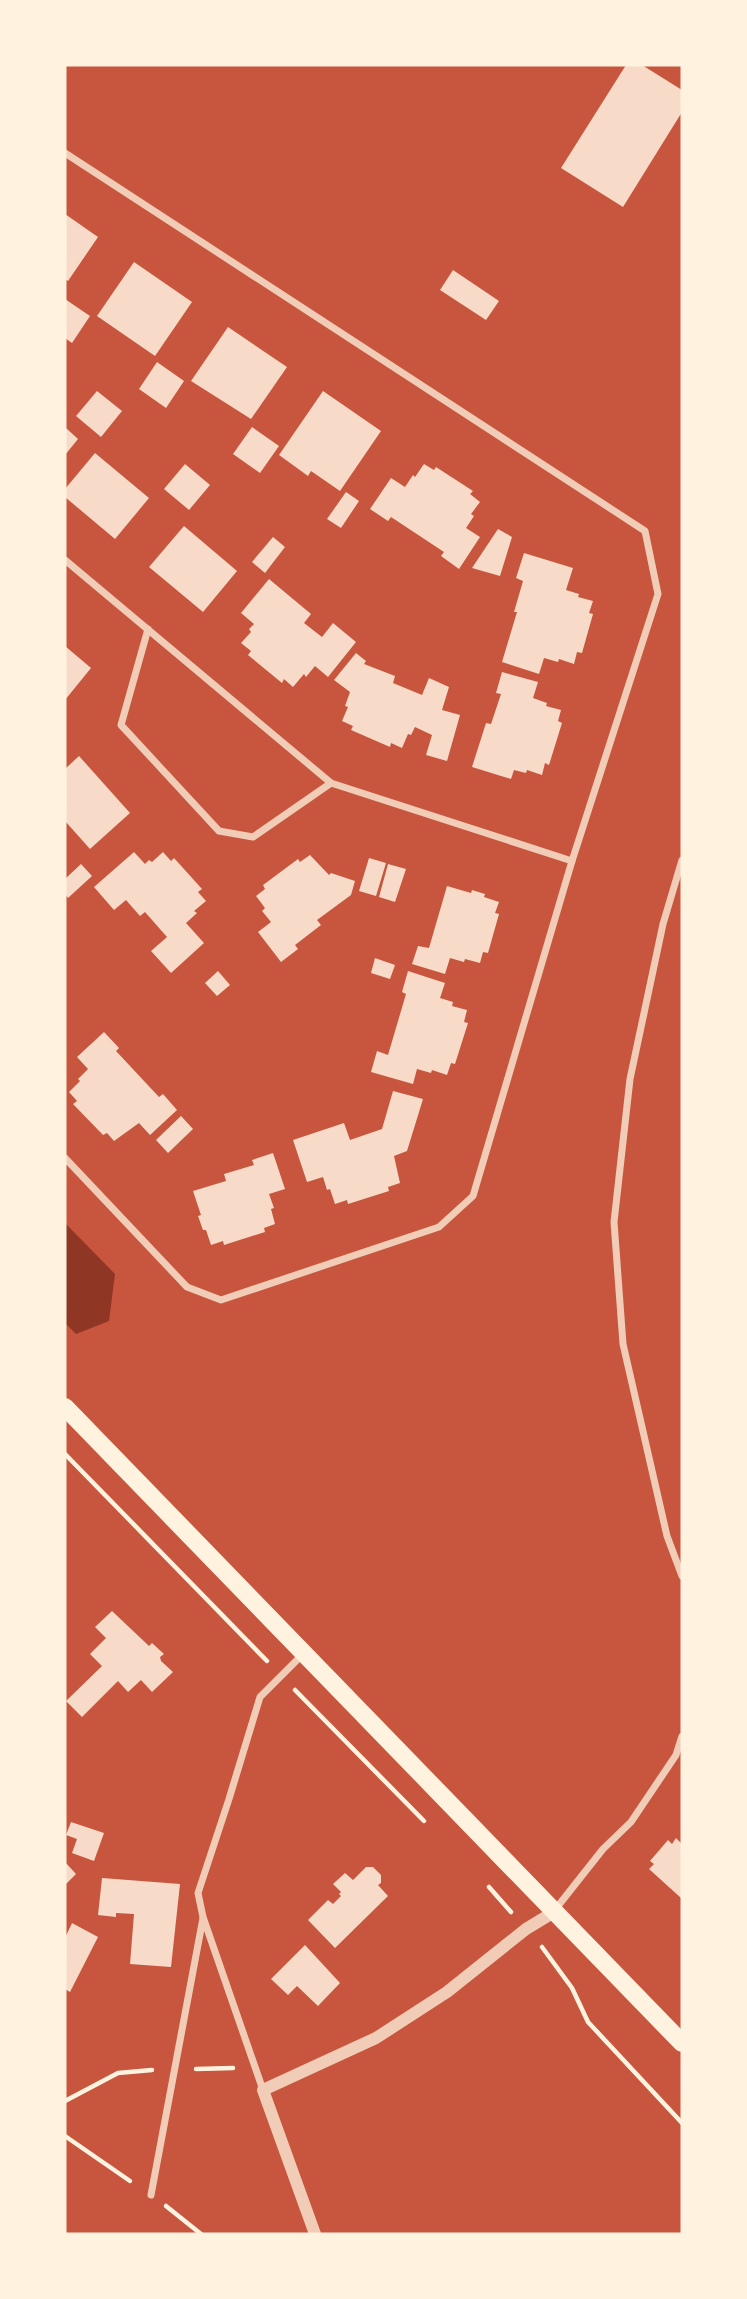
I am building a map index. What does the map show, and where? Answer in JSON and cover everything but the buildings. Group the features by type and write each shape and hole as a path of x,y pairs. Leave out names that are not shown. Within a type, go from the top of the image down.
{"main road":[{"path":"65,1407 682,2043"}],"street":[{"path":"65,153 645,531 658,594 572,861 473,1196 439,1227 221,1300 187,1287 65,1158"},
{"path":"65,561 331,783 572,861"},
{"path":"148,629 121,725 219,831 253,837 331,783"},
{"path":"682,860 663,924 630,1079 614,1222 623,1344 667,1535 682,1576"},
{"path":"304,1654 260,1696 198,1893 263,2090 315,2234"},
{"path":"263,2090 376,2038 447,1992 526,1929 554,1912 603,1849 631,1822 676,1755 682,1736"},
{"path":"151,2195 204,1917"}],"path":[{"path":"526,1929 565,1977 588,2022 682,2123"}],"shaded area":[{"path":"65,1223 115,1274 109,1321 76,1334 65,1323"}]}
